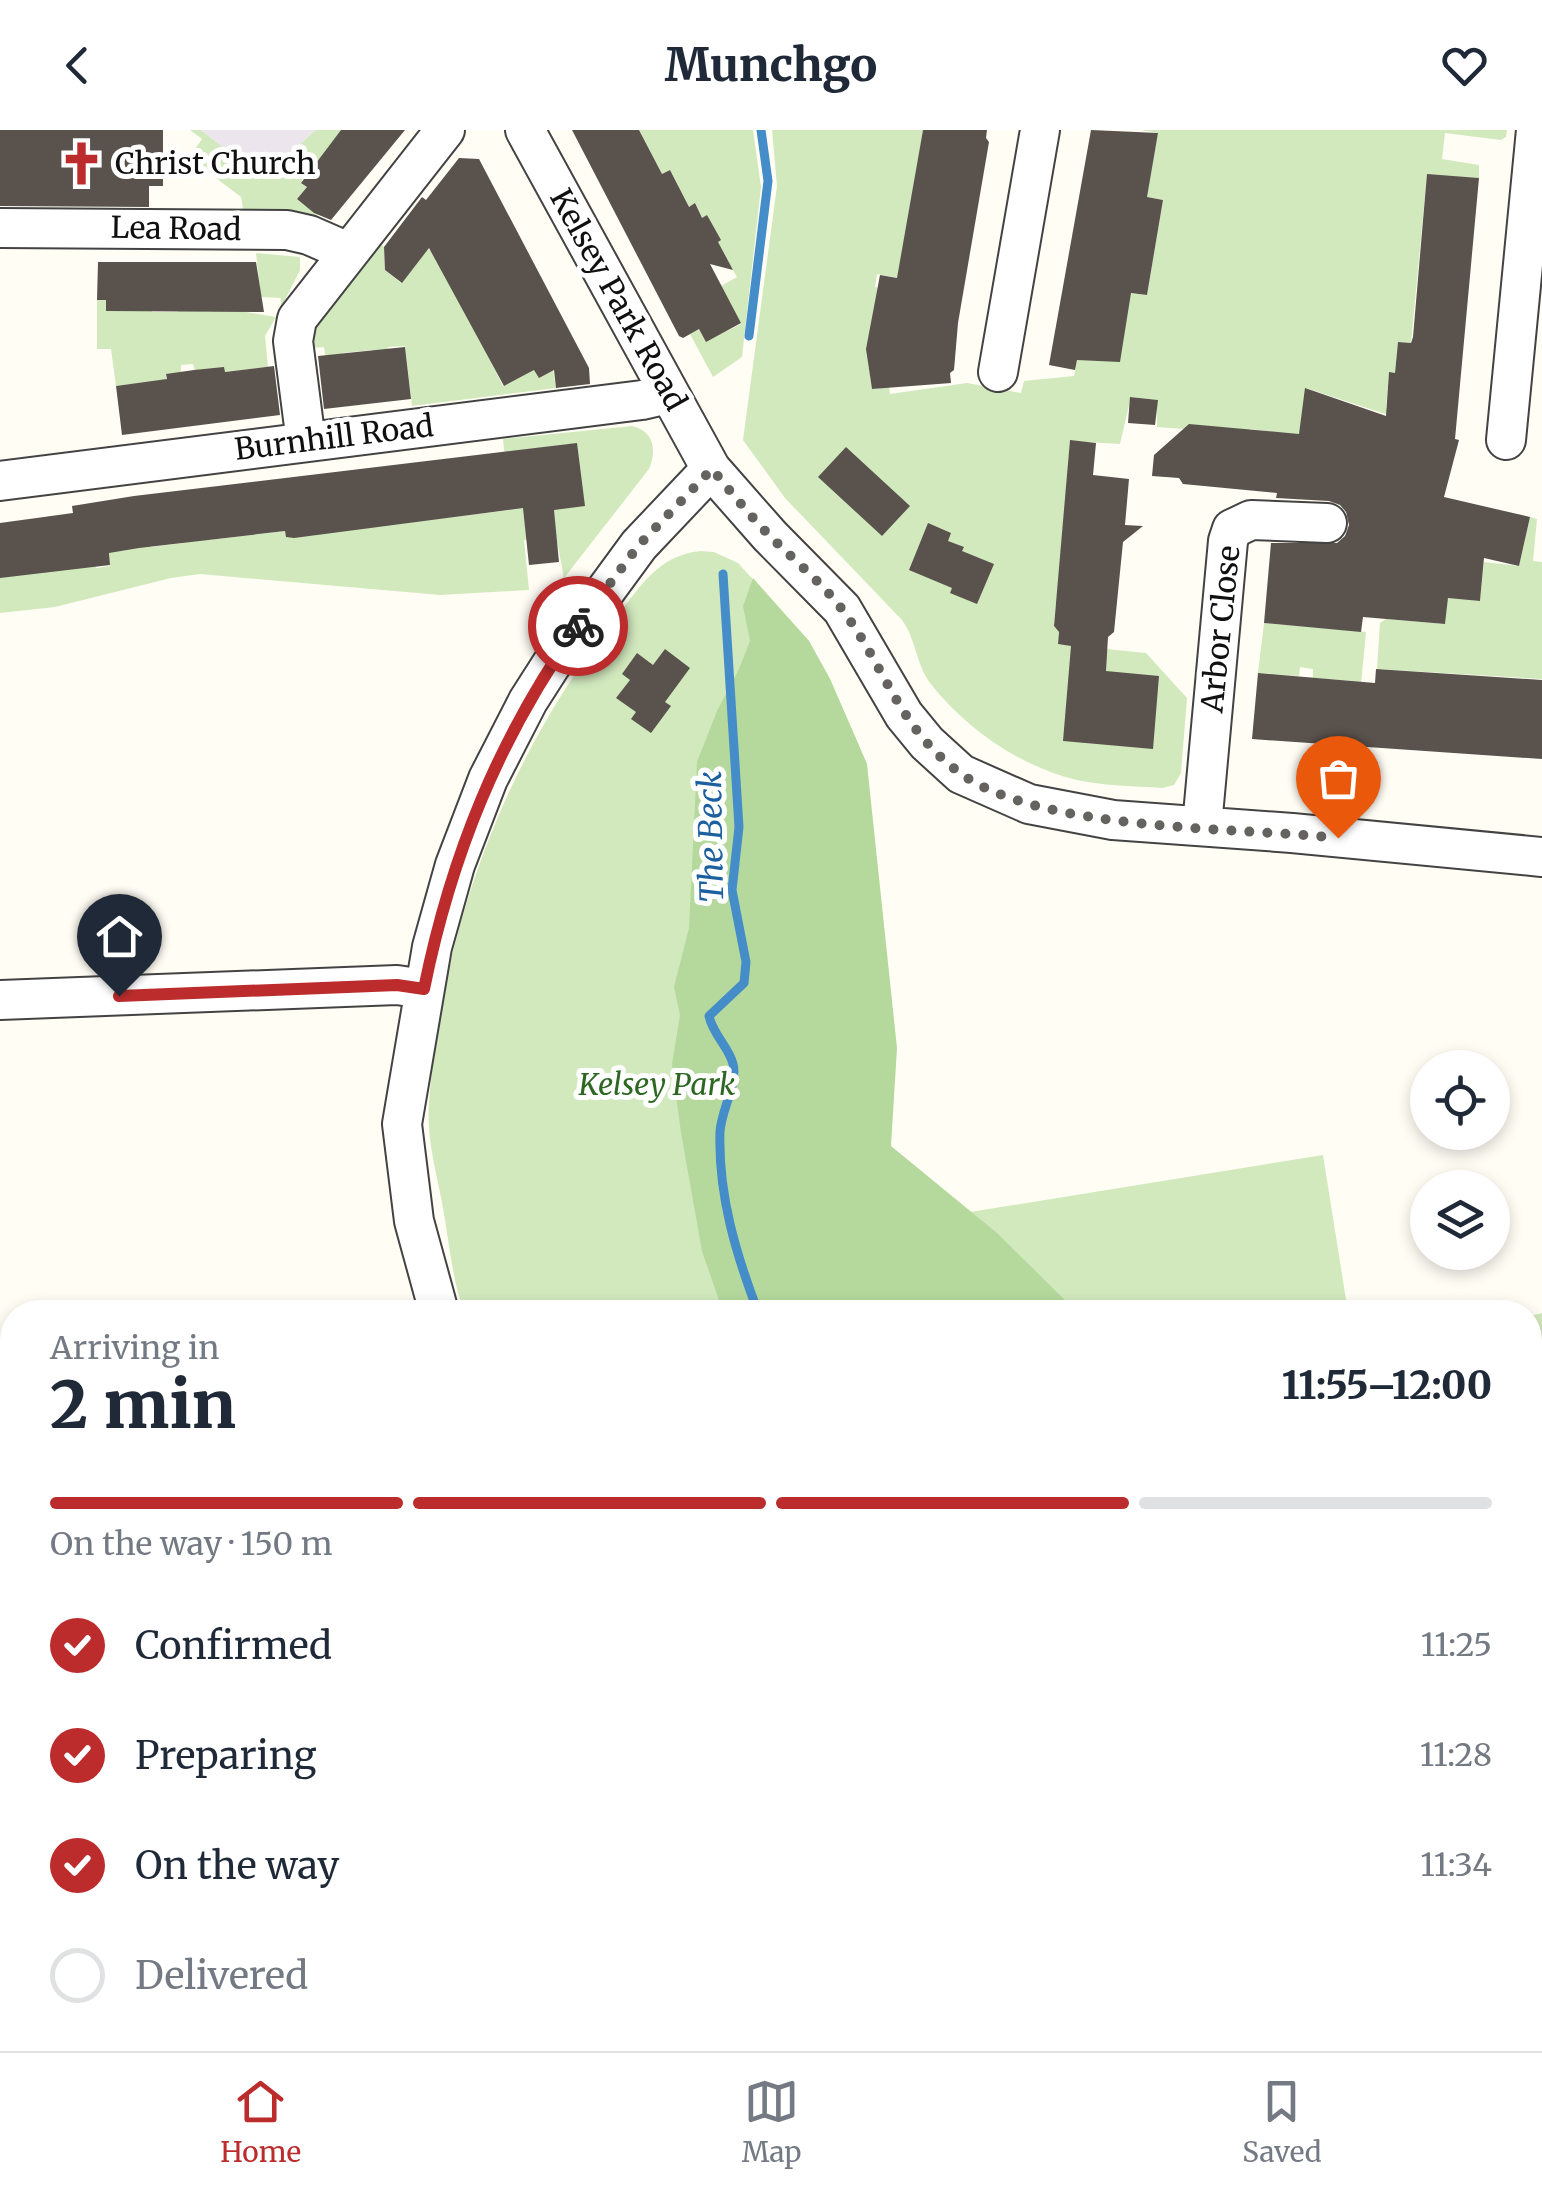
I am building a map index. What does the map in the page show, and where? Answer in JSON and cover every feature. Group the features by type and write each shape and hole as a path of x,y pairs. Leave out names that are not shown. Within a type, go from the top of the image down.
{"street":[{"path":"306,442 294,328 308,302 444,130"},
{"name":"Kelsey Park Road","path":"525,130 712,469 842,609 904,714 927,743 961,774 1029,804 1113,820 1542,858"},
{"path":"998,372 1040,130"},
{"path":"1506,440 1536,130"},
{"name":"Lea Road","path":"0,228 287,230 309,234 348,252"},
{"name":"Burnhill Road","path":"0,481 668,394"},
{"path":"436,1300 414,1221 402,1124 424,989 460,850 488,779 528,701 631,555 712,469"},
{"name":"Arbor Close","path":"1202,826 1232,528 1251,520 1327,523"},
{"path":"0,1000 397,985 424,989"}],"shaded area":[{"path":"201,130 316,130 262,178"}],"green space":[{"path":"190,130 201,130 262,178 316,130 353,130 314,179 307,174 301,182 307,187 297,199 328,224 245,220 241,197 200,166 206,158 195,149 202,139"},
{"path":"639,130 753,130 761,187 742,357 713,377 690,334 699,329 706,341 741,324 721,286 737,277 723,253 659,273 720,240 690,225 695,204 682,210 626,212 678,185 670,170 662,174"},
{"path":"772,130 923,130 898,278 877,274 875,287 895,291 892,310 874,307 868,361 872,389 889,387 890,394 967,383 1021,393 1024,381 1074,376 1077,360 1130,293 1147,295 1163,200 1146,197 1158,133 1141,130 1507,130 1501,140 1445,133 1442,159 1479,165 1479,178 1427,175 1411,343 1398,342 1395,373 1389,373 1386,408 1428,428 1306,388 1300,435 1250,429 1244,435 1190,424 1184,429 1157,427 1157,400 1131,397 1120,444 1070,441 1068,467 1076,469 1055,610 1058,644 1146,653 1187,698 1181,773 1174,785 1109,785 1056,774 1015,756 960,716 930,683 902,620 785,498 743,440 777,186"},
{"path":"378,242 384,247 385,270 401,283 428,249 437,255 469,322 499,307 516,338 487,354 503,386 534,370 553,370 556,388 412,406 405,346 388,347 390,362 374,364 372,350 343,353 327,371 324,347 310,348 309,324"},
{"path":"256,253 300,257 300,270 281,308 281,298 261,297"},
{"path":"97,300 106,300 107,311 133,311 151,300 152,312 178,312 178,300 211,312 245,300 246,312 276,317 265,336 268,367 225,372 195,371 193,364 181,365 181,372 166,375 168,391 149,382 116,386 111,349 97,349"},
{"path":"632,426 645,432 652,442 649,469 564,578 556,536 524,540 529,590 440,595 200,574 55,607 0,613 0,578 92,543 96,568 110,566 109,552 126,550 125,539 149,536 151,547 183,543 182,532 208,540 285,531 286,537 510,510 503,439"},
{"path":"1530,517 1537,519 1533,561 1542,562 1542,679 1377,669 1380,623 1386,619 1445,624 1448,597 1480,601 1484,562 1519,566"},
{"name":"Kelsey Park","path":"714,552 738,563 809,641 867,764 890,1225 1323,1155 1346,1300 460,1300 428,1116 436,1038 465,909 512,786 576,672 651,574 686,554"},
{"path":"753,578 809,641 867,764 897,1048 891,1146 997,1233 1065,1300 719,1300 702,1251 681,1133 672,1064 680,1015 674,987 689,928 697,762 750,641 743,606"},
{"path":"1264,623 1366,632 1355,748 1347,747 1352,681 1313,678 1313,669 1300,667 1299,676 1258,673"}],"building":[{"name":"Christ Church","path":"0,130 163,130 163,186 149,186 149,207 0,206"},
{"path":"341,130 405,130 331,220 297,199 307,187 301,183"},
{"path":"572,130 639,130 662,174 670,170 689,207 695,203 702,218 707,215 721,240 718,242 733,270 710,264 741,323 706,342 699,329 683,338 679,336"},
{"path":"923,130 987,130 989,142 958,323 954,370 950,373 951,383 872,389 866,349 880,275 897,278"},
{"path":"1091,130 1158,133 1147,197 1163,200 1147,295 1131,293 1120,362 1077,360 1075,370 1049,365"},
{"path":"459,158 479,159 589,368 590,384 556,388 554,370 539,378 534,370 504,386 429,248 402,283 385,270 384,247 422,197 426,200"},
{"path":"1427,174 1479,178 1455,439 1459,440 1444,497 1530,517 1519,566 1484,558 1480,601 1448,598 1445,624 1363,617 1361,632 1264,623 1271,543 1337,543 1349,525 1346,512 1329,501 1276,498 1277,493 1183,484 1179,478 1152,476 1154,455 1189,424 1299,434 1305,388 1386,416 1389,372 1395,373 1398,342 1411,343 1413,337"},
{"path":"98,262 256,262 264,312 106,311 106,300 97,300"},
{"path":"405,347 411,399 324,409 318,356"},
{"path":"274,366 280,415 122,435 116,386 167,379 166,374 194,370 224,367 225,372"},
{"path":"1130,397 1158,400 1155,425 1128,423"},
{"path":"1070,440 1096,443 1093,475 1129,479 1125,525 1143,526 1123,542 1106,671 1159,676 1153,749 1063,741 1071,646 1058,644 1059,632 1054,626"},
{"path":"577,443 585,506 554,510 559,562 529,565 523,508 294,538 286,537 285,531 139,548 109,553 110,565 0,578 0,523 73,513 72,506"},
{"path":"846,447 910,506 882,536 818,477"},
{"path":"928,523 951,533 948,541 964,547 962,551 994,564 977,604 950,593 952,588 909,570"},
{"path":"665,649 690,668 665,702 671,706 651,733 631,719 636,712 616,698 630,680 622,674 637,653 653,665"},
{"path":"1376,669 1542,680 1542,759 1252,739 1258,673 1375,683"}],"waterway":[{"name":"The Beck","path":"749,336 768,181 761,130"},
{"name":"The Beck","path":"723,574 739,827 732,890 746,962 744,983 709,1016 733,1064 733,1080 720,1132 722,1179 736,1246 754,1300"}],"way so far":[{"path":"578,626 639,545 712,469 770,536 842,609 904,714 927,743 961,774 1029,804 1113,820 1338,838"}],"place":[{"name":"Christ Church","path":"82,164"}],"route":[{"path":"119,996 397,985 424,989 455,865 488,779 528,701 578,626"}]}
